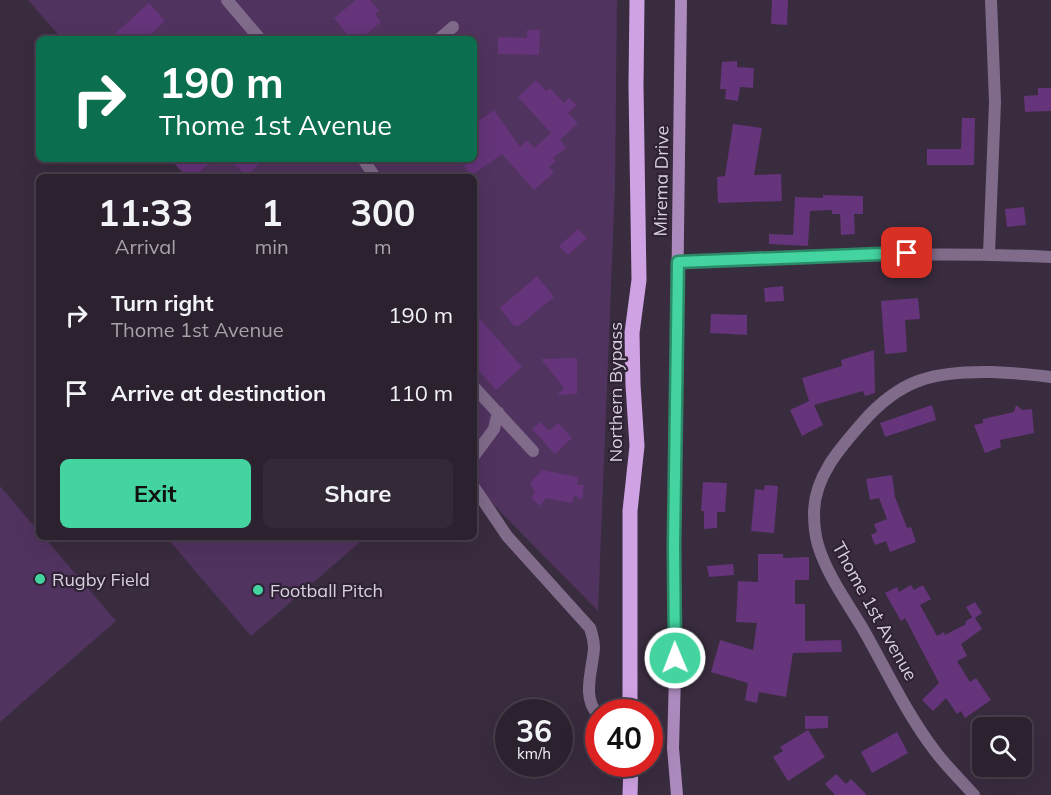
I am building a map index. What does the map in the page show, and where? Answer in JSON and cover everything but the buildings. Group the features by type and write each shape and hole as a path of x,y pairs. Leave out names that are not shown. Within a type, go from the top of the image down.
{"main road":[{"name":"Northern Bypass","path":"630,699 630,511 637,446 632,333 639,280 637,0"},
{"path":"630,795 631,777"}],"street":[{"path":"227,0 257,36"},
{"name":"Mirema Drive","path":"677,795 673,748 674,546 681,0"},
{"path":"989,254 995,102 991,0"},
{"path":"443,36 453,27"},
{"path":"678,262 907,253 1051,257"},
{"name":"Thome 1st Avenue","path":"974,795 929,742 834,579 818,544 814,513 816,496 824,474 845,444 864,421 894,392 944,373 1028,373 1051,376"},
{"path":"477,390 533,451"},
{"path":"477,452 494,429 498,412"},
{"path":"477,491 507,536 590,628 594,645 590,699"}],"shaded area":[{"path":"28,0 617,0 615,186 598,611 477,488 477,174 183,174 173,162 477,162 477,36 59,36"},
{"name":"Rugby Field","path":"0,486 36,528 36,540 47,540 116,621 0,722"},
{"name":"Football Pitch","path":"169,540 356,540 359,543 251,636"}],"place":[{"name":"Rugby Field","path":"40,579"},
{"name":"Football Pitch","path":"258,590"}],"route":[{"path":"675,658 674,546 678,262 907,253"}]}
